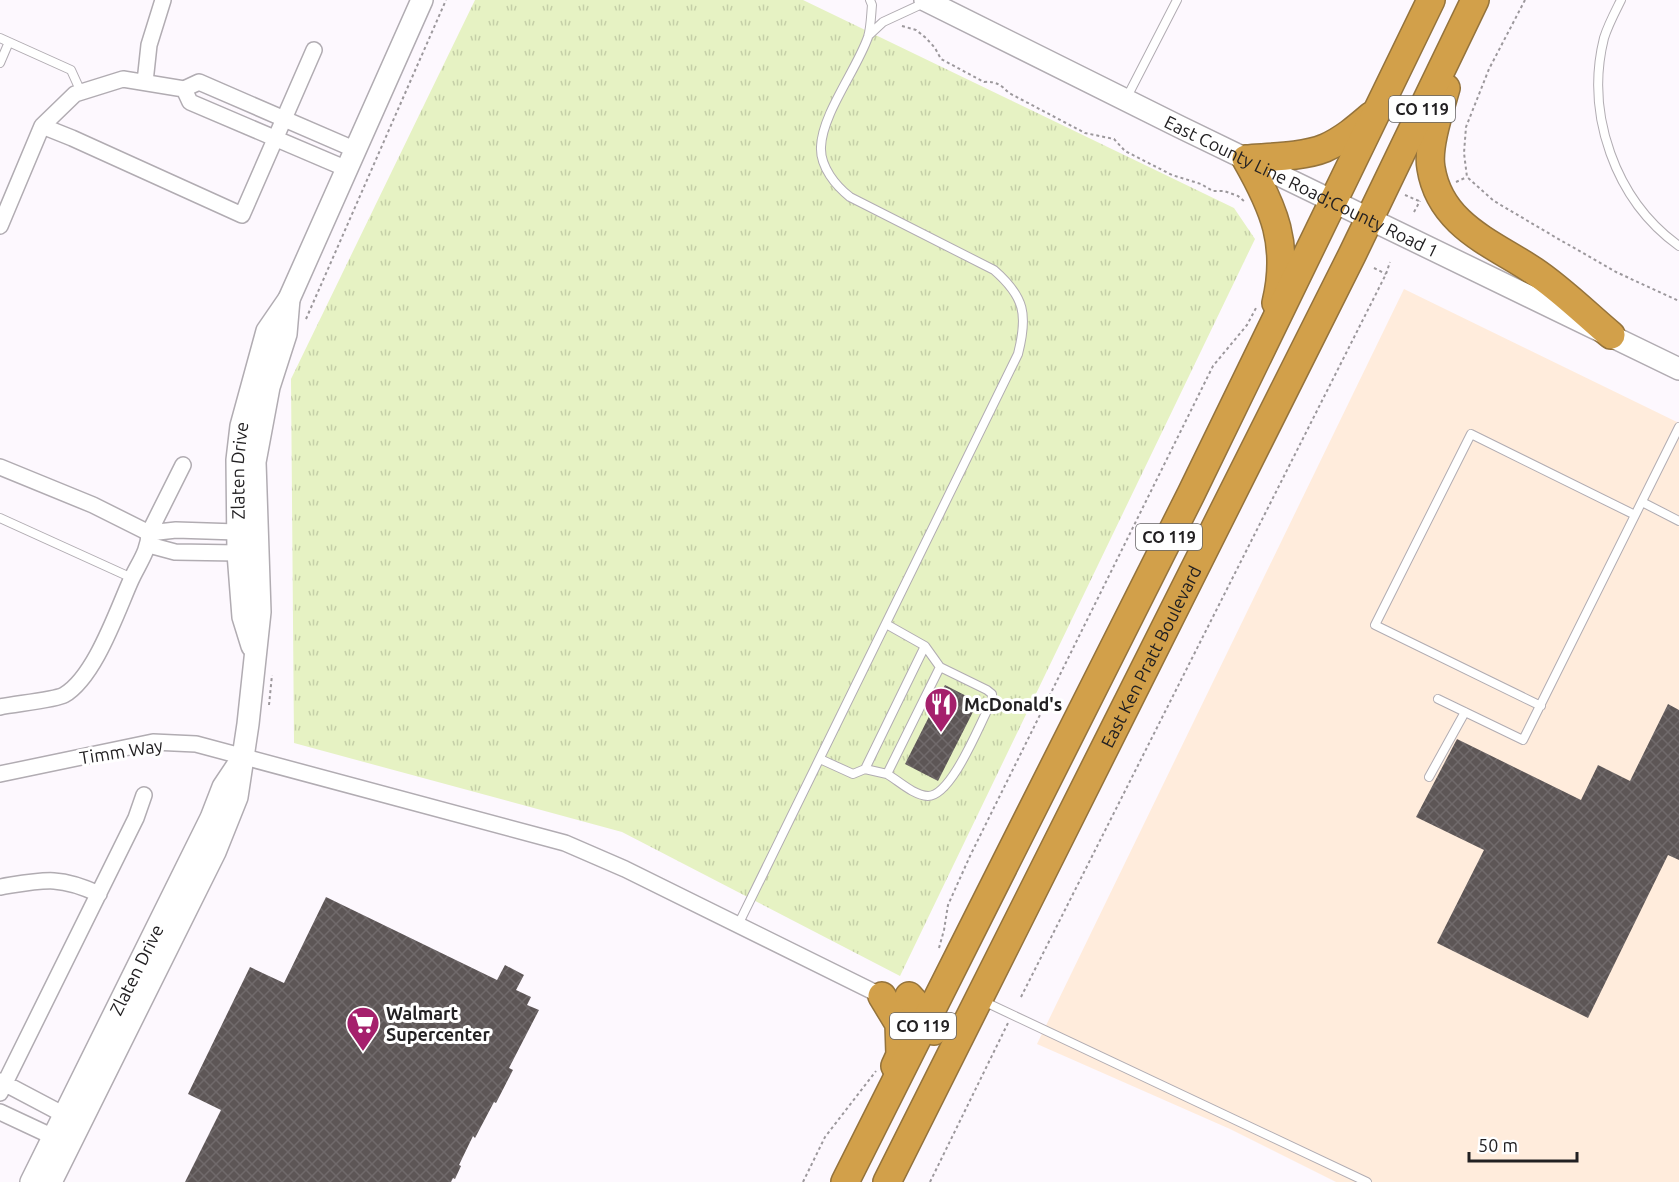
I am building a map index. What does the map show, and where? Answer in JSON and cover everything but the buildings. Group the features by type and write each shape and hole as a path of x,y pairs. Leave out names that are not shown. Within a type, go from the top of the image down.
{"highway":[{"name":"East Ken Pratt Boulevard","path":"847,1179 1270,333 1431,0"},
{"name":"East Ken Pratt Boulevard","path":"887,1182 1370,219 1475,0"},
{"path":"1462,27 1434,130 1430,167 1438,192 1454,219 1477,237 1536,272 1611,335"},
{"path":"1270,333 1278,297 1282,258 1279,230 1266,195 1246,159 1323,149 1348,135 1378,110"},
{"path":"882,996 909,996 927,986 1002,870"},
{"path":"847,1179 900,1055 899,1024 882,996"},
{"path":"879,1182 940,1058 940,1048 928,1017 909,996"}],"street":[{"path":"145,82 149,45 163,0"},
{"name":"Zlaten Drive","path":"255,652 243,616 237,542 237,460 241,426 267,331 289,299 422,0"},
{"name":"East County Line Road;County Road 1","path":"935,2 1126,100 1679,369"},
{"path":"42,126 242,216 314,50"},
{"path":"0,226 42,126 75,94 123,79 184,89 199,82 356,150"},
{"path":"184,89 190,102 347,170"},
{"path":"252,129 260,109"},
{"name":"Zlaten Drive","path":"31,1182 61,1141 72,1119 212,818 223,787 242,757 260,612 255,462 269,387 286,334 289,299"},
{"path":"0,707 63,695 85,675 105,641 183,465"},
{"path":"1,470 93,505 174,552 198,552 237,542"},
{"path":"149,539 197,531 237,542"},
{"path":"197,531 198,552"},
{"name":"Timm Way","path":"0,774 153,742 196,744 565,843 625,869 882,996"},
{"path":"72,1119 2,1086 99,894 136,818 144,795"},
{"path":"0,886 47,879 76,883 99,894"},
{"path":"0,1112 61,1141"},
{"name":"Zlaten Drive","path":"51,1182 61,1141"}],"lane":[{"path":"738,925 1018,354 1023,334 1024,315 1020,299 1009,283 994,270 850,197 836,186 826,168 820,149 824,130 869,35 872,4 870,0"},
{"path":"1126,100 1177,0"},
{"path":"1621,0 1604,38 1599,69 1600,105 1604,132 1618,173 1632,198 1652,223 1679,246"},
{"path":"869,35 883,22 935,2"},
{"path":"0,38 71,70 81,92"},
{"path":"0,63 9,42"},
{"path":"1438,699 1522,740 1679,428"},
{"path":"1541,706 1374,625 1471,434 1635,515"},
{"path":"1642,502 1679,521"},
{"path":"0,518 132,578"},
{"path":"820,759 853,774 865,769 887,774 915,793 930,796 939,792 950,782 988,709 992,694 940,667 925,646 886,624"},
{"path":"865,769 925,646"},
{"path":"887,774 940,667"},
{"path":"1429,777 1465,712"},
{"path":"980,999 1367,1182"}],"path":[{"path":"1525,0 1489,69 1466,127 1464,153 1467,177 1494,201 1545,231 1616,272 1679,301"},
{"path":"898,26 907,26 916,30 935,48 941,59 984,82 992,81 1001,84 1009,93 1085,133 1114,139 1125,151 1172,175 1201,184 1214,191 1224,190 1238,196 1246,204"},
{"path":"1404,195 1419,201 1414,212"},
{"path":"1021,997 1386,274 1390,262"},
{"path":"1374,268 1386,274"},
{"path":"938,951 948,905 970,856 1213,366 1247,325 1257,306"},
{"path":"930,1182 1008,1023"},
{"path":"803,1182 825,1137 861,1088 879,1068"}],"shaded area":[{"path":"1404,289 1679,423 1679,1182 1336,1182 1230,1129 1037,1044"}],"green space":[{"path":"475,0 803,0 1234,208 1255,239 900,976 622,832 294,743 291,379"}],"place":[{"name":"McDonald's","path":"941,733"},
{"name":"Walmart Supercenter","path":"363,1052"}]}
